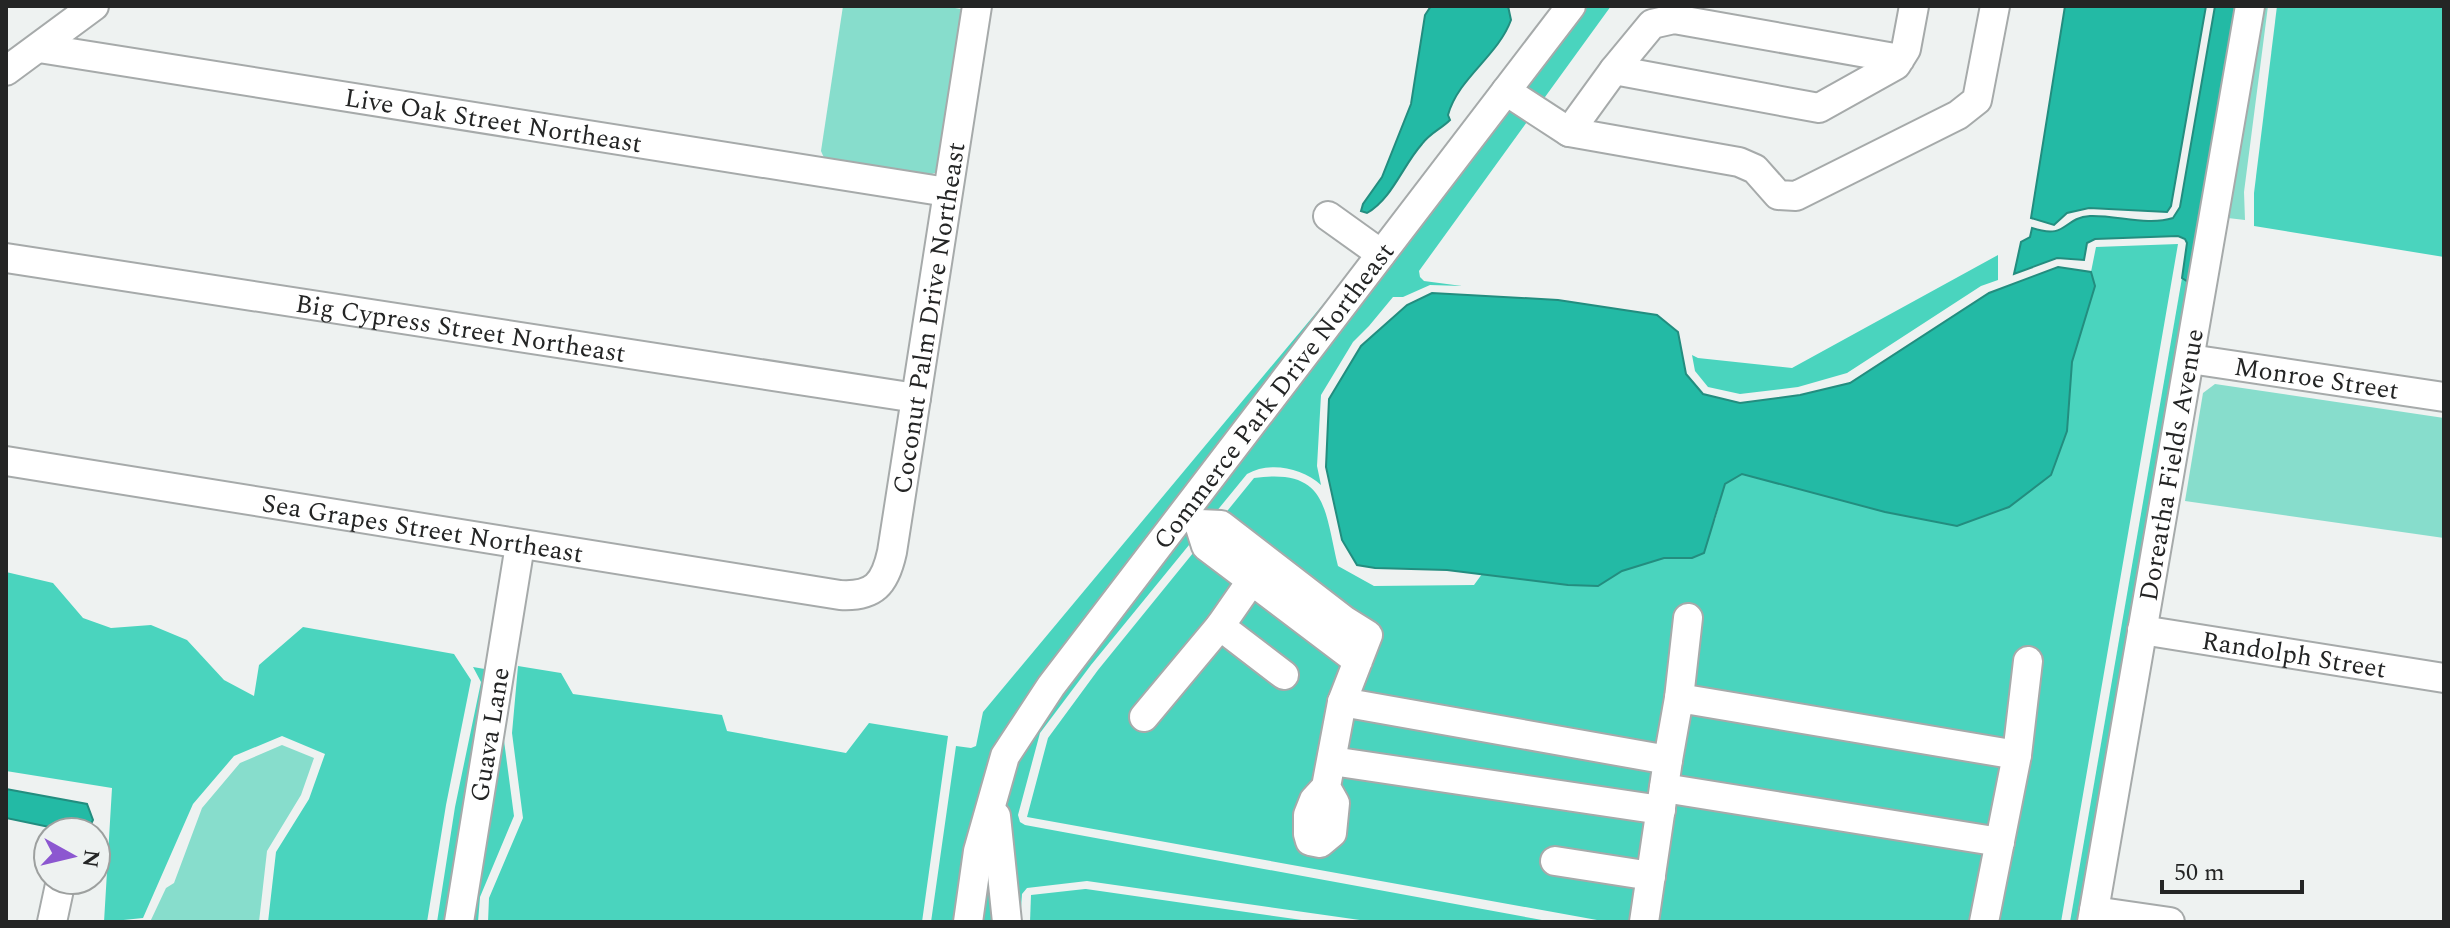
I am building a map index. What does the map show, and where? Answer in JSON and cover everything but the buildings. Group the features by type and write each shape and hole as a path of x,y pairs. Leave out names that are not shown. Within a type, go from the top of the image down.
{"street":[{"path":"6,71 94,6"},
{"name":"Coconut Palm Drive Northeast","path":"840,595 866,593 888,572 977,6"},
{"name":"Commerce Park Drive Northeast","path":"968,922 978,851 1005,756 1051,686 1191,519 1381,254 1571,6"},
{"path":"1614,70 1819,108 1896,65 1906,49 1914,6"},
{"path":"1506,91 1569,132 1739,162 1755,169 1778,195 1796,196 1958,115 1977,100 1995,6"},
{"name":"Doreatha Fields Avenue","path":"2093,916 2250,6"},
{"path":"1569,132 1652,24 1674,19 1900,59"},
{"name":"Live Oak Street Northeast","path":"39,48 947,192"},
{"path":"1328,216 1381,254"},
{"name":"Big Cypress Street Northeast","path":"6,258 916,398"},
{"name":"Monroe Street","path":"2190,359 2444,397"},
{"name":"Sea Grapes Street Northeast","path":"6,461 840,595"},
{"path":"1191,519 1206,546 1259,570 1363,648 1342,702 1329,774 1664,786"},
{"name":"Guava Lane","path":"459,922 520,545"},
{"path":"1144,717 1220,626 1259,570"},
{"path":"1644,922 1679,698 1688,618"},
{"path":"1220,626 1284,675"},
{"name":"Randolph Street","path":"2142,630 2444,678"},
{"path":"1984,922 2017,755 2028,661"},
{"path":"1679,698 2017,755"},
{"path":"1342,702 1664,786 2000,842"},
{"name":"Commerce Park Drive Northeast","path":"995,797 1007,922"},
{"path":"1555,861 1651,876"},
{"path":"52,922 58,896"},
{"path":"2093,916 2170,922"}],"shaded area":[{"path":"843,6 944,6 966,10 945,163 935,173 919,178 825,160 821,151"},
{"path":"1431,6 1508,6 1511,20 1497,45 1460,90 1448,115 1450,120 1425,140 1390,191 1367,213 1361,211 1363,204 1382,177 1411,104 1425,15"},
{"path":"1572,6 1611,6 1419,271 1424,281 1462,286 1430,285 1403,297 1393,297 1353,342 1321,395 1317,466 1321,485 1305,474 1286,468 1266,468 1247,474 1091,665 1040,733 1018,815 1025,825 1553,922 1374,922 1087,881 1027,888 1022,894 1020,922 931,922 956,746 976,746 983,712"},
{"path":"2065,6 2206,6 2171,206 2167,212 2089,208 2067,213 2054,225 2031,218"},
{"path":"2215,6 2241,6 2190,283 2182,278 2187,243 2178,236 2095,239 2087,243 2084,260 2057,258 2014,274 2021,242 2030,237 2032,228 2059,230 2074,220 2090,216 2142,221 2173,218 2180,207"},
{"path":"2241,6 2268,6 2244,192 2245,220 2202,215"},
{"path":"2277,6 2444,6 2444,257 2254,226 2254,193"},
{"path":"2178,244 2061,922 1608,922 1027,817 1048,738 1098,670 1254,478 1278,477 1309,486 1325,510 1338,566 1374,586 1474,585 1482,574 1598,586 1622,571 1664,558 1692,558 1715,520 1725,484 1742,474 1813,492 2067,431 2072,362 2094,286 2091,272 2096,247"},
{"path":"1998,255 1998,280 1981,286 1847,373 1798,387 1740,394 1708,387 1695,371 1692,355 1792,368"},
{"path":"2058,267 2091,272 2095,286 2072,362 2067,431 2051,475 2009,507 1957,526 1885,512 1742,474 1725,484 1704,553 1692,558 1664,558 1622,571 1598,586 1447,570 1357,565 1342,540 1326,467 1329,399 1361,346 1407,305 1432,293 1558,300 1657,315 1678,332 1686,374 1703,394 1740,403 1800,395 1850,383 1989,293"},
{"path":"2182,278 2190,283 2080,922 2070,922"},
{"path":"2215,384 2444,418 2444,538 2185,501 2203,393"},
{"path":"6,572 53,583 83,618 111,628 151,625 187,640 224,680 254,696 259,665 303,627 454,654 471,680 427,922 268,922 276,852 309,799 325,754 282,736 234,756 193,804 143,918 104,922 106,896 112,896 112,788 6,771"},
{"path":"518,666 561,673 573,694 722,715 727,731 846,753 869,723 948,736 922,922 488,922 489,898 523,818 512,733"},
{"path":"473,667 508,673 503,733 514,816 480,897 478,922 437,922 455,807 481,682"},
{"path":"282,745 314,758 301,795 267,851 259,922 150,922 166,888 174,883 202,808 240,763"},
{"path":"6,789 87,804 92,816 32,816 32,823 6,818"},
{"path":"1085,889 1316,922 1030,922 1031,895"}]}
